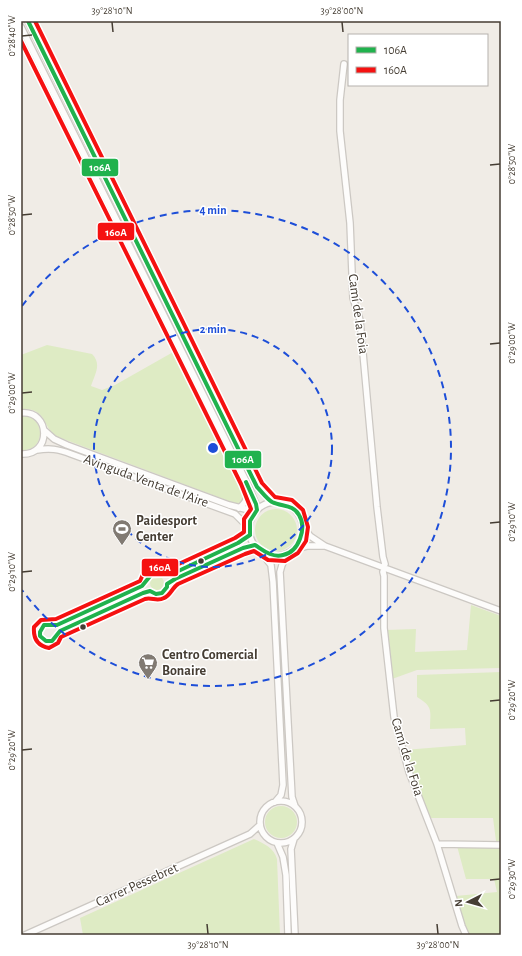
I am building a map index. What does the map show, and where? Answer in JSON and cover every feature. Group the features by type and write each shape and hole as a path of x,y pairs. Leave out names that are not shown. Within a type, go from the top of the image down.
{"street":[{"path":"28,21 257,487 272,502"},
{"path":"21,27 246,481 258,509"},
{"name":"Camí de la Foia","path":"344,64 340,100 340,127 350,223 353,298 360,320 377,507 383,557 386,564"},
{"name":"Avinguda Venta de l'Aire","path":"21,413 32,414 38,418 44,430 54,439 67,445 239,508 258,509"},
{"path":"37,450 42,444 44,430"},
{"name":"Avinguda Venta de l'Aire","path":"21,454 47,448 57,449 235,514 249,528"},
{"path":"239,508 244,504 248,496 246,481"},
{"path":"261,552 274,556 287,554 295,549 300,543 303,535 302,520 297,512 290,506 281,502 272,502 258,509 253,515 249,528 252,540 255,545 271,565 273,582 283,785 281,795 275,802"},
{"path":"303,527 310,536 325,546 501,611"},
{"path":"295,549 308,546 325,546"},
{"path":"287,554 280,572 292,797 295,806 299,811 302,823 301,829 294,839 291,849 295,935"},
{"name":"Camí de la Foia","path":"383,572 384,628 394,717 409,772 437,844 466,935"},
{"path":"294,839 283,844 269,840 264,835 260,825 260,818 262,812 270,804 275,802 282,801 295,806"},
{"name":"Carrer Pessebret","path":"25,935 250,834 260,825"},
{"name":"Carrer Pessebret","path":"250,834 264,835"},
{"path":"277,843 283,857 286,875 288,935"},
{"path":"437,844 501,845"}],"green space":[{"path":"47,345 92,354 97,362 97,369 91,386 102,390 115,385 175,351 241,485 245,495 242,500 238,503 234,503 58,437 49,429 41,415 30,410 21,409 21,355"},
{"path":"21,416 29,417 35,421 39,427 40,433 39,440 35,446 29,449 21,450"},
{"path":"272,509 280,509 288,512 294,518 297,530 294,542 288,548 280,551 272,551 264,548 258,542 255,534 255,526 258,518 264,512"},
{"path":"157,576 162,578 164,583 162,588 157,590 152,588 150,583 152,578"},
{"path":"471,605 501,616 501,668 417,670 392,679 386,630 416,629 415,652 467,650"},
{"path":"501,672 501,841 496,841 493,818 429,818 414,782 404,750 466,745 465,728 430,729 429,707 417,697 417,675"},
{"path":"278,806 284,806 294,813 297,822 296,828 290,835 284,838 278,838 268,831 265,825 265,819 272,809"},
{"path":"254,839 271,849 276,855 280,935 83,935 80,918"},
{"path":"457,846 501,846 501,935 468,935 463,923 456,896 497,892 494,879 466,879"}],"transit line":[{"name":"106A","path":"28,21 257,487 272,502 290,507 297,511 299,515 302,533 297,544 289,553 279,556 268,553 255,545"},
{"name":"160A","path":"21,41 241,484 251,509 244,519 244,532 235,538 170,568 156,567 149,569 144,572 140,581 56,619 41,620 34,627 34,635 39,644 49,648 58,643 61,637 145,599 159,600 164,598 168,596 178,584 245,554 254,551 268,560 285,561 298,553 306,541 308,527 303,510 292,500 275,497 262,483 35,21"},
{"name":"106A","path":"246,482 256,504 257,510 250,521 250,535"},
{"name":"106A","path":"250,535 238,543 172,574 151,575 142,586 57,625 44,625 40,632 40,636 46,641 52,641 60,631 143,593 150,591 156,594 162,593 167,587 167,584 175,579 243,548 255,545"}],"place":[{"name":"Paidesport Center","path":"122,546"},
{"name":"Centro Comercial Bonaire","path":"148,680"}]}
